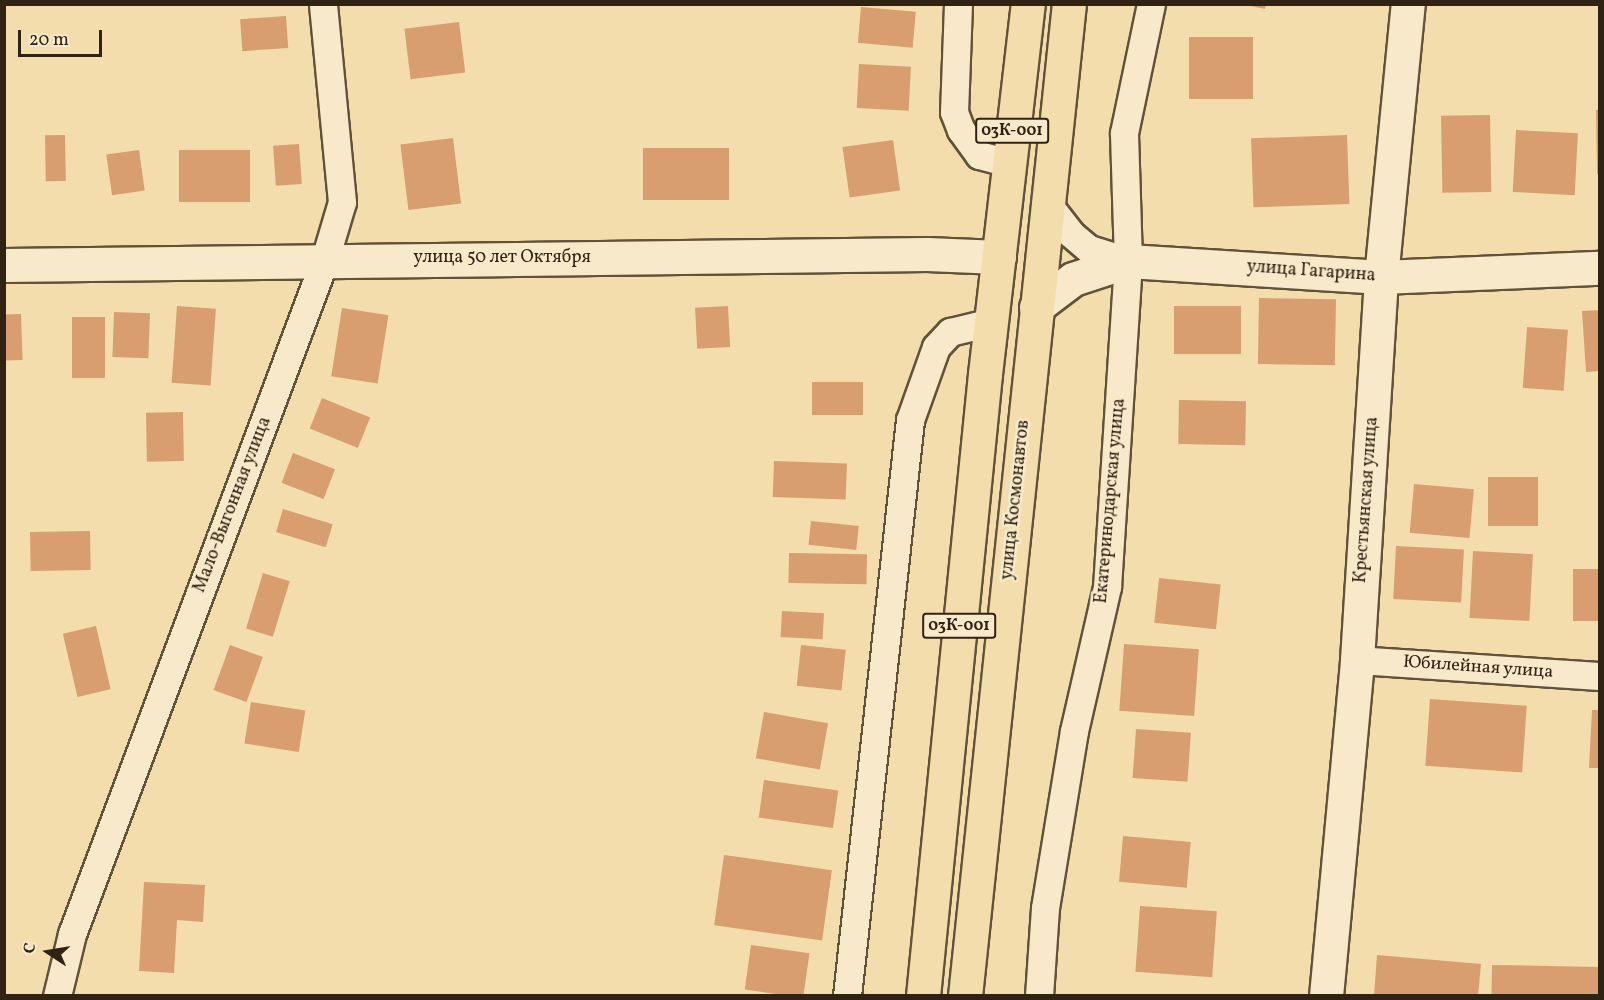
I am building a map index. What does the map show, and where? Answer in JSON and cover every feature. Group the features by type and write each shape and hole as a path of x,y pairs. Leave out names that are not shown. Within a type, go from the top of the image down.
{"main road":[{"name":"03К-001","path":"923,996 991,322 1028,4"},
{"name":"улица Космонавтов","path":"965,996 1069,4"},
{"name":"Крестьянская улица","path":"1326,996 1357,660 1381,277 1408,4"},
{"name":"улица 50 лет Октября","path":"4,265 915,255 999,257"},
{"name":"улица Гагарина","path":"1036,307 1073,279 1128,261 1381,277 1599,268"}],"street":[{"name":"Мало-Выгонная улица","path":"57,996 72,934 325,260 342,202 323,4"},
{"path":"958,4 954,112 961,130 979,155 1008,164"},
{"name":"Екатеринодарская улица","path":"1039,996 1045,908 1074,731 1107,586 1128,261 1124,133 1151,4"},
{"path":"1047,203 1071,234 1089,249 1128,261"},
{"path":"847,996 910,420 936,347 950,332 991,322"},
{"name":"Юбилейная улица","path":"1357,660 1599,676"}],"building":[{"path":"1241,4 1266,4 1265,9"},
{"path":"861,7 916,12 913,48 858,43"},
{"path":"286,16 288,48 242,51 240,19"},
{"path":"459,22 465,73 411,79 404,29"},
{"path":"1189,37 1253,37 1253,99 1189,99"},
{"path":"859,64 911,67 909,111 857,108"},
{"path":"1596,110 1600,110 1600,174 1597,174"},
{"path":"1490,115 1491,192 1442,193 1441,116"},
{"path":"1516,130 1578,133 1575,195 1513,192"},
{"path":"45,135 65,135 66,181 46,181"},
{"path":"1347,135 1349,204 1253,207 1251,138"},
{"path":"453,138 461,204 408,210 400,144"},
{"path":"893,140 900,191 850,198 842,147"},
{"path":"299,144 302,184 276,186 273,146"},
{"path":"643,148 729,148 729,200 643,200"},
{"path":"139,150 145,191 112,195 106,155"},
{"path":"179,150 250,150 250,202 179,202"},
{"path":"1259,298 1336,299 1335,365 1258,364"},
{"path":"177,306 216,309 211,386 172,383"},
{"path":"728,306 730,347 697,349 695,308"},
{"path":"1174,306 1241,306 1241,354 1174,354"},
{"path":"342,308 388,315 378,384 331,376"},
{"path":"1600,310 1600,371 1586,372 1582,311"},
{"path":"114,312 150,313 148,358 112,357"},
{"path":"21,314 23,360 6,361 4,315"},
{"path":"72,317 105,317 105,378 72,378"},
{"path":"1527,327 1568,330 1564,391 1523,388"},
{"path":"812,382 863,382 863,415 812,415"},
{"path":"322,398 370,417 358,448 310,429"},
{"path":"1179,400 1246,401 1245,445 1178,444"},
{"path":"183,412 184,461 147,462 146,413"},
{"path":"293,453 335,469 324,499 282,483"},
{"path":"774,461 847,464 846,500 773,497"},
{"path":"1488,477 1538,477 1538,526 1488,526"},
{"path":"1414,484 1474,489 1470,538 1410,533"},
{"path":"283,509 333,524 326,547 276,532"},
{"path":"811,521 859,526 856,550 808,545"},
{"path":"90,531 91,570 31,571 30,532"},
{"path":"1396,546 1464,550 1461,602 1393,599"},
{"path":"1473,551 1533,554 1529,621 1469,618"},
{"path":"789,553 867,554 866,584 788,583"},
{"path":"1573,569 1600,569 1600,621 1573,621"},
{"path":"263,573 290,581 273,637 246,628"},
{"path":"1159,578 1221,584 1216,629 1154,623"},
{"path":"782,611 824,613 823,639 781,637"},
{"path":"96,626 111,689 77,697 63,634"},
{"path":"1124,644 1199,649 1194,716 1119,711"},
{"path":"230,645 263,657 246,702 214,690"},
{"path":"801,645 846,650 841,690 797,686"},
{"path":"1430,699 1527,706 1522,773 1425,766"},
{"path":"251,702 305,711 299,752 244,743"},
{"path":"1592,710 1600,710 1600,768 1589,768"},
{"path":"764,712 828,723 820,770 756,758"},
{"path":"1136,729 1191,733 1187,782 1133,778"},
{"path":"764,780 838,790 833,828 759,818"},
{"path":"1123,836 1191,842 1187,888 1119,882"},
{"path":"724,855 832,870 822,940 714,925"},
{"path":"144,882 205,885 203,922 177,920 174,973 139,971"},
{"path":"1140,906 1217,911 1212,977 1135,972"},
{"path":"751,945 809,953 803,996 745,990"},
{"path":"1377,955 1481,964 1478,996 1374,996"},
{"path":"1492,965 1600,967 1599,996 1491,996"}]}
